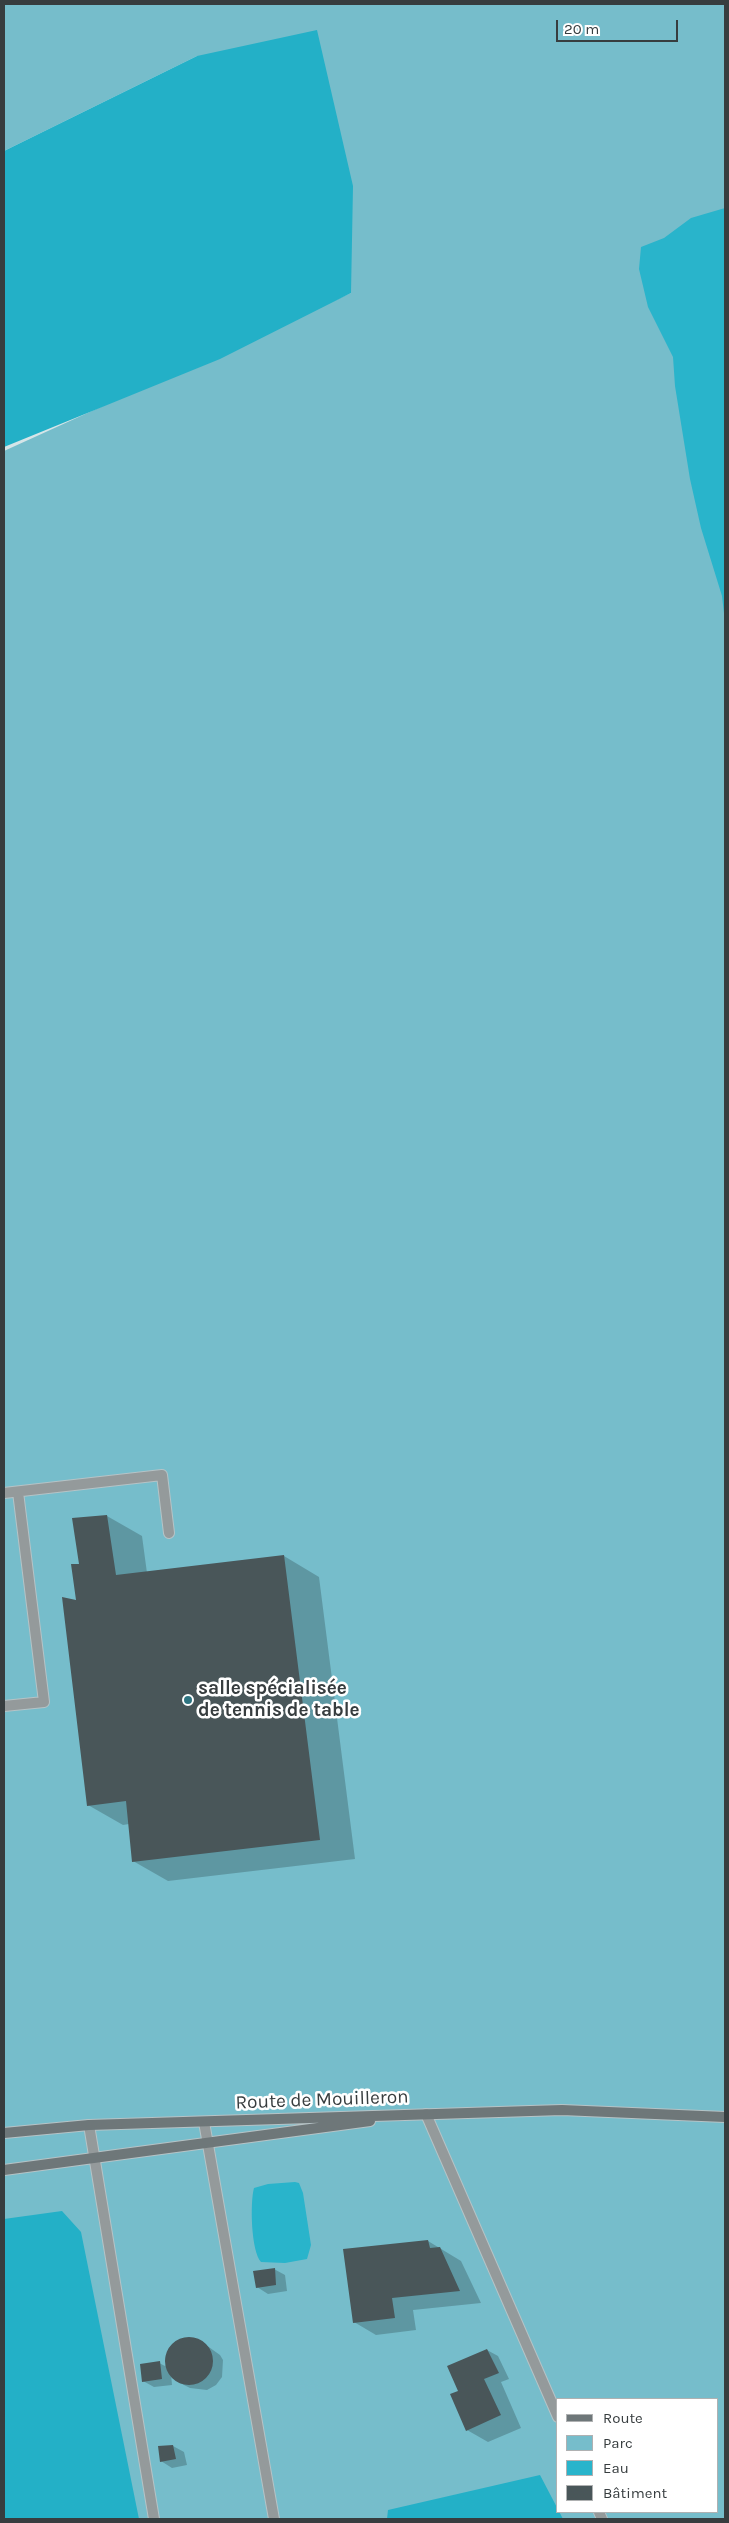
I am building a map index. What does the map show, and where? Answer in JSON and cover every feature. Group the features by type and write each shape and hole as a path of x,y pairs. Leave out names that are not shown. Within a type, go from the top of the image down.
{"street":[{"path":"426,2114 562,2110 725,2117"},
{"name":"Route de Mouilleron","path":"4,2133 89,2125 426,2114"},
{"name":"Route de Mouilleron","path":"4,2170 95,2160 426,2114"}],"lane":[{"path":"4,1493 162,1476 169,1533"},
{"path":"4,1706 44,1702 18,1492"},
{"path":"426,2114 556,2412"},
{"path":"204,2122 274,2519"},
{"path":"89,2125 154,2519"}],"green space":[{"path":"4,4 725,4 725,2519 117,2519 4,2226 4,451 351,293 197,56 4,151"}],"shaded area":[{"path":"317,30 353,186 351,293 220,359 4,447 4,151 197,56"},
{"path":"62,2211 81,2232 139,2519 4,2519 4,2219"},
{"path":"540,2475 556,2506 556,2513 560,2513 563,2519 387,2519 388,2510"}],"water":[{"path":"725,208 725,622 722,596 701,528 690,479 675,386 673,357 648,307 639,269 641,247 664,238 691,218"},
{"path":"299,2183 303,2193 311,2245 307,2259 285,2263 261,2262 253,2237 252,2204 254,2188 268,2184"}],"building":[{"name":"salle spécialisée de tennis de table","path":"107,1515 116,1575 284,1555 320,1840 132,1862 126,1801 87,1806 62,1597 76,1600 71,1564 79,1564 72,1518"},
{"path":"428,2240 430,2248 440,2247 460,2291 392,2298 395,2318 353,2323 343,2249"},
{"path":"275,2268 276,2285 256,2288 253,2271"},
{"path":"184,2337 194,2337 203,2341 209,2347 213,2361 209,2375 203,2381 194,2385 184,2385 175,2381 169,2375 165,2366 165,2356 169,2347 175,2341"},
{"path":"487,2349 499,2373 484,2379 501,2415 466,2431 450,2394 458,2391 447,2366"},
{"path":"160,2361 162,2379 142,2382 140,2364"},
{"path":"173,2445 176,2459 160,2462 158,2446"}],"place":[{"name":"salle spécialisée de tennis de table","path":"188,1700"}]}
